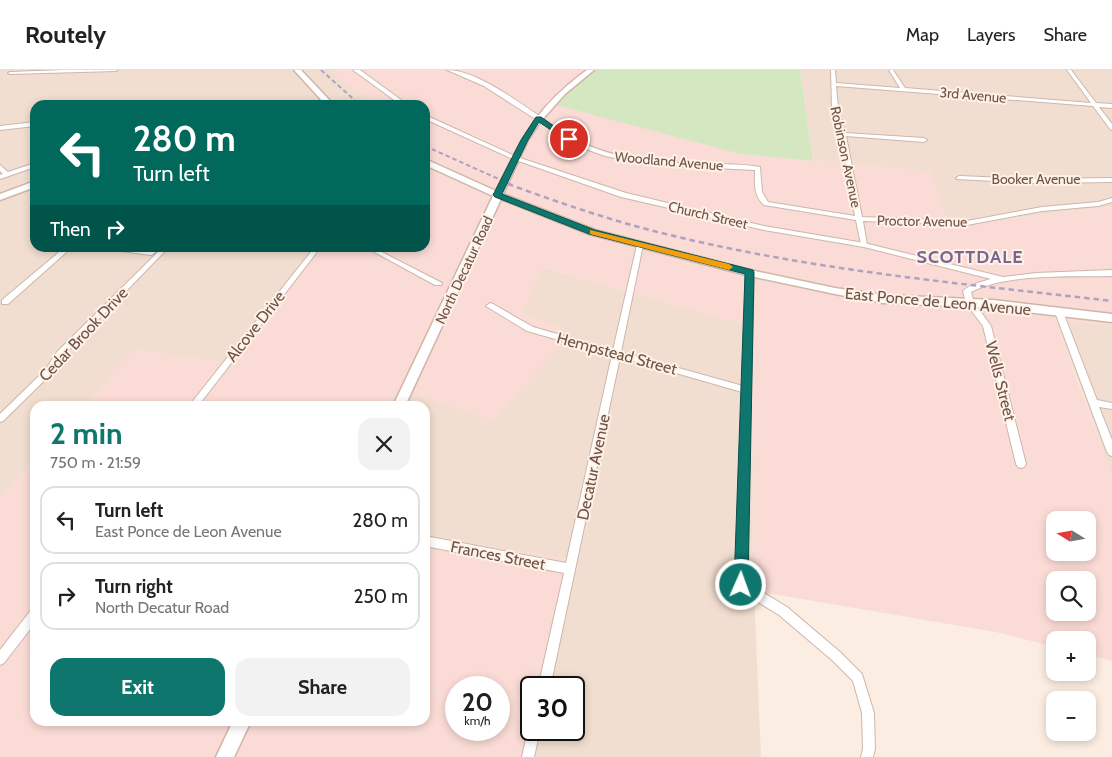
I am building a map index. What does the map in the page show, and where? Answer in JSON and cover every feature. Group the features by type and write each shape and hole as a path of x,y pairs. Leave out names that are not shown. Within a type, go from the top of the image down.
{"main road":[{"path":"297,70 325,100"},
{"name":"North Decatur Road","path":"401,401 515,158 538,119 560,95 591,70"},
{"name":"East Ponce de Leon Avenue","path":"430,166 592,232 750,272 863,296 911,301 970,303 1112,318"},
{"path":"0,197 30,186"},
{"path":"225,757 240,726"}],"street":[{"path":"10,73 116,70"},
{"path":"356,70 399,100"},
{"name":"Woodland Avenue","path":"449,70 477,79 490,86 569,139 605,155 658,163 758,168 758,193 762,202"},
{"name":"Robinson Avenue","path":"832,70 835,107 843,134 864,245"},
{"path":"891,70 903,89"},
{"path":"1068,70 1112,128"},
{"name":"3rd Avenue","path":"833,84 1112,106"},
{"name":"Church Street","path":"430,119 515,158 624,195 764,228 864,245 1002,279"},
{"path":"0,128 30,125"},
{"path":"843,134 924,140"},
{"path":"0,167 7,175"},
{"path":"0,177 30,167"},
{"name":"Booker Avenue","path":"959,178 1012,181 1112,180"},
{"name":"Proctor Avenue","path":"762,202 860,219 967,223 1042,209 1098,204 1112,200"},
{"name":"Decatur Avenue","path":"547,676 640,245"},
{"path":"5,302 63,252"},
{"name":"Cedar Brook Drive","path":"0,419 48,371 60,354 92,324 155,252"},
{"name":"Alcove Drive","path":"197,401 314,252"},
{"path":"378,252 438,283"},
{"path":"750,272 741,585 783,611 836,656 858,678 868,714 869,749 867,757"},
{"path":"970,303 967,291 971,287 1002,279 1112,273"},
{"name":"Wells Street","path":"970,303 987,326 1021,464"},
{"name":"Hempstead Street","path":"490,306 530,329 747,390"},
{"path":"1059,312 1112,452"},
{"path":"1094,403 1112,406"},
{"name":"Frances Street","path":"430,542 570,569"},
{"path":"0,659 30,620"},
{"path":"528,757 532,741"}],"shaded area":[{"path":"0,70 330,70 370,100 30,100 30,252 318,252 228,364 135,350 89,401 30,401 30,467 0,500"},
{"path":"330,70 594,70 578,81 741,154 930,172 949,225 1112,207 1112,326 1055,319 1112,476 1112,661 1096,657 1096,631 1046,631 1046,645 996,632 754,591 752,326 542,267 522,313 563,329 560,347 492,420 405,391 400,401 89,401 135,350 228,364 318,252 430,252 430,100 370,100"},
{"path":"800,70 1112,70 1112,207 948,225 930,172 813,161"},
{"path":"541,267 752,326 754,591 761,757 527,757 531,741 585,741 585,676 546,676 574,560 430,537 430,401 400,401 405,391 563,329 522,313"},
{"path":"1055,319 1112,326 1112,476 1082,391"},
{"path":"30,467 30,726 430,726 430,537 574,560 546,676 520,676 520,741 529,741 527,757 0,757 0,500"}],"green space":[{"path":"594,70 800,70 813,161 741,154 552,104 578,81"}],"railway":[{"path":"321,70 354,100"},
{"path":"430,148 512,185"},
{"path":"508,184 632,225 674,236 783,259 892,275 1112,301"}],"slow traffic":[{"path":"593,232 729,267"}],"district":[{"name":"SCOTTDALE","path":"970,257"}],"route":[{"path":"569,139 538,119 524,140 498,195 592,232 750,272 741,585"}]}
